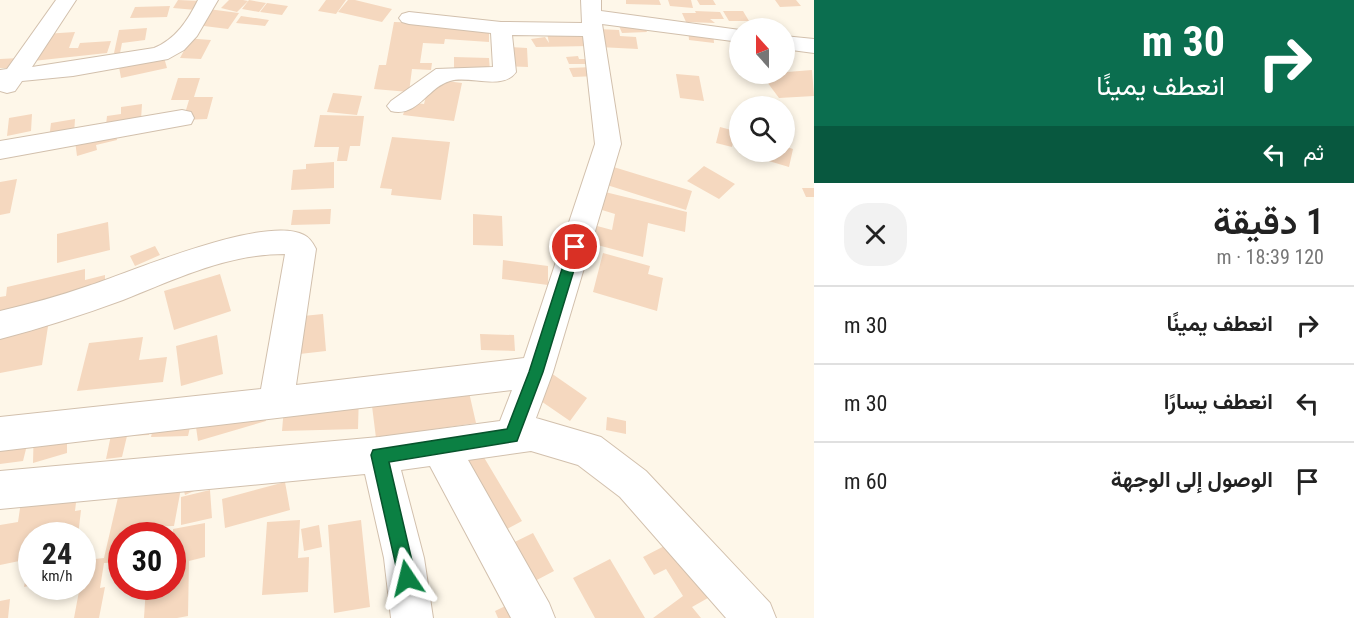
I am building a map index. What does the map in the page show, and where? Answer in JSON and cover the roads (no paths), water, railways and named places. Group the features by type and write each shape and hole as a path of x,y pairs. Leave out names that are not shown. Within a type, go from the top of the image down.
{"street":[{"path":"0,97 7,76 66,0"},
{"path":"7,76 125,62 168,52 190,31 202,14 208,0"},
{"path":"512,436 536,372 608,144 592,15"},
{"path":"409,18 501,28 592,15 729,34"},
{"path":"399,106 444,74 500,74 505,72 501,28"},
{"path":"795,43 814,46"},
{"path":"0,150 182,118"},
{"path":"0,325 73,305 205,254 264,242 294,243 301,249 301,258 279,377 278,403"},
{"path":"0,434 536,372"},
{"path":"0,490 379,455 531,434 588,450 633,484 755,618"},
{"path":"439,445 534,618"},
{"path":"379,455 404,558 412,618"}]}
